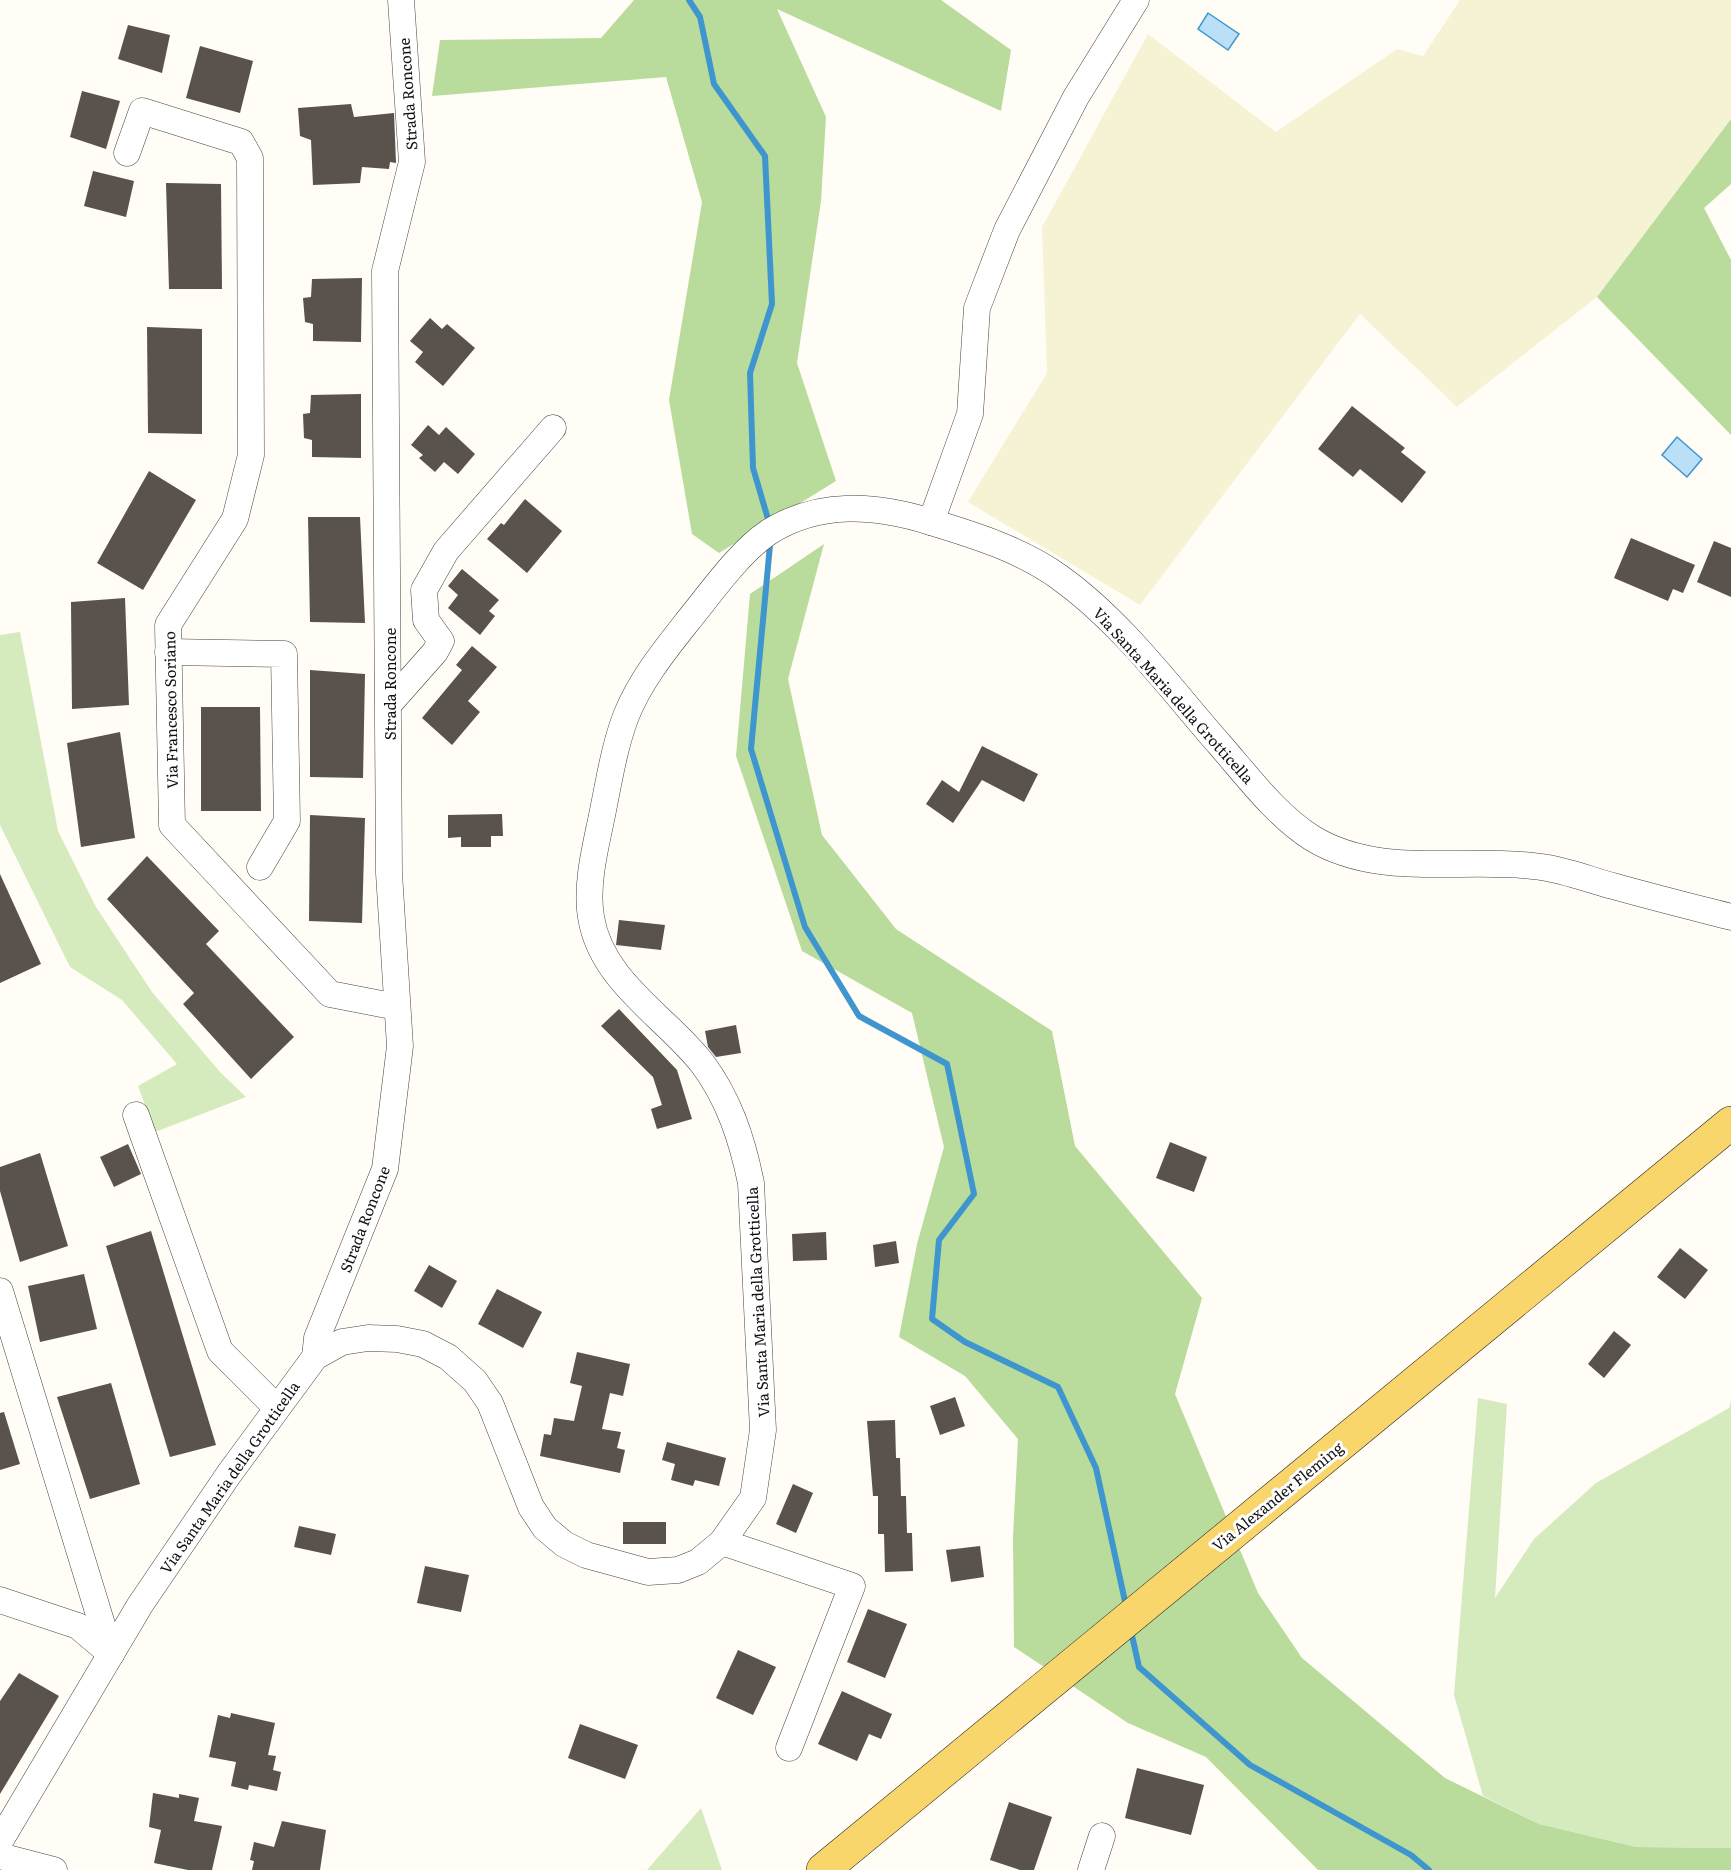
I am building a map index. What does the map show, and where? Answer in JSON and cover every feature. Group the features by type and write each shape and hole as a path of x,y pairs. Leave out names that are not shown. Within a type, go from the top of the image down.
{"main road":[{"name":"Via Alexander Fleming","path":"824,1870 1731,1123"}],"street":[{"name":"Strada Roncone","path":"315,1357 317,1338 386,1169 400,1046 389,873 385,271 412,162 401,0"},
{"path":"932,522 970,414 977,308 1007,230 1076,97 1136,0"},
{"name":"Via Francesco Soriano","path":"127,153 141,111 241,142 250,158 251,455 235,519 168,626 172,825 330,994 397,1007"},
{"path":"389,704 435,652 441,641 426,620 424,590 446,551 554,429"},
{"name":"Via Santa Maria della Grotticella","path":"0,1841 140,1605 276,1407 315,1357 342,1342 368,1338 397,1339 423,1344 448,1357 475,1381 490,1403 531,1507 545,1528 564,1544 586,1555 648,1572 678,1570 698,1562 722,1542 753,1498 763,1430 752,1183 743,1143 725,1098 700,1061 617,975 599,946 590,915 595,850 615,751 627,714 644,680 720,582 757,542 770,532 801,518 836,508 890,509 972,534 1058,575 1128,641 1278,810 1313,839 1347,853 1429,866 1543,867 1731,917"},
{"path":"168,652 284,654 287,821 260,867"},
{"path":"136,1115 220,1351 276,1407"},
{"path":"0,1291 111,1654"},
{"path":"722,1542 852,1586 789,1748"},
{"path":"0,1600 78,1626 111,1654"},
{"path":"1091,1870 1102,1836"},
{"path":"0,1856 54,1870"}],"shaded area":[{"path":"1460,0 1731,0 1731,119 1597,297 1457,407 1360,314 1140,605 968,502 1047,373 1042,227 1148,34 1276,132 1397,49 1423,56"}],"green space":[{"path":"634,0 941,0 1011,50 1001,111 777,9 826,117 821,201 797,363 836,481 719,553 692,534 669,400 702,202 666,77 432,96 440,40 601,38"},
{"path":"1731,119 1731,184 1704,208 1731,260 1731,435 1597,297"},
{"path":"824,544 788,679 822,835 896,929 1052,1031 1075,1146 1202,1298 1175,1394 1258,1593 1302,1658 1445,1778 1539,1824 1636,1847 1731,1848 1731,1870 1318,1870 1206,1757 1128,1723 1014,1647 1013,1537 1018,1439 965,1376 899,1337 917,1244 944,1147 912,1013 802,951 736,756 750,594"},
{"path":"20,632 58,831 96,907 152,992 220,1072 246,1097 155,1132 138,1086 177,1064 122,1000 70,967 0,825 0,635"},
{"path":"1478,1398 1507,1404 1495,1598 1534,1539 1596,1483 1729,1408 1731,1401 1731,1848 1636,1847 1539,1824 1483,1796 1454,1695"},
{"path":"701,1808 722,1870 647,1870"}],"water":[{"path":"1208,13 1239,34 1228,50 1198,29"},
{"path":"1677,437 1702,459 1687,477 1662,455"}],"building":[{"path":"128,25 170,35 162,73 118,59"},
{"path":"200,46 253,61 240,113 186,98"},
{"path":"82,91 120,101 106,149 70,137"},
{"path":"351,104 354,117 394,113 396,163 390,162 389,169 362,167 360,183 313,185 311,140 300,136 298,108"},
{"path":"93,171 134,181 126,217 84,206"},
{"path":"166,183 221,184 222,289 169,289"},
{"path":"362,278 361,342 313,341 313,324 305,322 303,298 311,297 312,279"},
{"path":"430,318 442,329 447,324 475,348 443,386 415,362 423,352 410,341"},
{"path":"147,327 202,329 202,434 148,433"},
{"path":"361,394 361,458 312,457 312,440 304,438 303,414 310,413 311,395"},
{"path":"1352,406 1405,448 1401,452 1426,472 1402,503 1360,469 1353,477 1318,449"},
{"path":"428,425 439,435 446,427 475,454 458,474 444,462 435,472 419,458 423,455 411,445"},
{"path":"149,471 196,500 143,590 97,563"},
{"path":"525,499 562,531 527,573 487,539 501,523 504,525"},
{"path":"308,517 360,517 365,623 310,622"},
{"path":"1631,538 1695,565 1683,593 1673,589 1668,601 1614,578"},
{"path":"1714,541 1731,548 1731,597 1697,582"},
{"path":"462,569 499,600 489,611 495,616 480,635 448,608 458,595 448,586"},
{"path":"125,598 129,705 72,709 71,602"},
{"path":"472,646 497,667 468,701 480,712 452,745 422,718 462,670 456,665"},
{"path":"310,670 365,674 363,778 310,777"},
{"path":"201,707 260,707 261,811 201,811"},
{"path":"120,732 135,838 81,847 67,743"},
{"path":"982,746 1038,774 1024,802 982,780 953,823 926,804 942,780 959,792"},
{"path":"502,814 503,836 491,836 491,847 461,847 461,837 448,838 448,815"},
{"path":"310,815 365,818 362,923 309,921"},
{"path":"147,856 219,931 206,944 294,1037 251,1079 183,1004 194,993 107,899"},
{"path":"0,874 41,964 0,983"},
{"path":"619,920 665,925 661,950 616,945"},
{"path":"619,1009 677,1070 692,1119 657,1129 651,1109 662,1105 653,1077 601,1026"},
{"path":"736,1025 741,1053 716,1057 708,1047 705,1031"},
{"path":"1170,1142 1207,1157 1194,1192 1156,1178"},
{"path":"128,1144 141,1174 114,1187 100,1157"},
{"path":"40,1153 68,1246 20,1262 0,1191 0,1167"},
{"path":"151,1231 216,1445 170,1457 106,1246"},
{"path":"826,1232 827,1260 793,1261 792,1234"},
{"path":"896,1241 899,1263 875,1267 873,1245"},
{"path":"1680,1248 1708,1270 1685,1299 1657,1277"},
{"path":"429,1265 457,1281 442,1308 414,1291"},
{"path":"84,1274 97,1329 40,1342 28,1286"},
{"path":"497,1289 542,1312 523,1348 478,1324"},
{"path":"1614,1331 1631,1345 1604,1378 1588,1364"},
{"path":"577,1352 630,1364 623,1396 610,1393 602,1429 621,1432 617,1448 625,1450 620,1473 540,1456 544,1434 551,1435 554,1418 574,1421 582,1386 570,1383"},
{"path":"111,1383 140,1484 90,1499 57,1397"},
{"path":"955,1397 965,1426 940,1435 930,1406"},
{"path":"4,1412 20,1464 0,1470 0,1413"},
{"path":"895,1420 896,1458 900,1458 901,1496 906,1496 907,1533 912,1533 913,1571 885,1572 884,1534 878,1534 878,1496 873,1496 867,1421"},
{"path":"667,1442 726,1458 719,1486 695,1480 693,1486 671,1480 675,1464 662,1460"},
{"path":"793,1484 813,1493 796,1533 776,1524"},
{"path":"623,1522 666,1522 666,1544 623,1544"},
{"path":"299,1526 336,1534 331,1555 294,1547"},
{"path":"980,1546 984,1577 951,1582 946,1550"},
{"path":"425,1566 469,1575 461,1612 417,1603"},
{"path":"868,1609 907,1624 885,1678 847,1662"},
{"path":"738,1650 776,1667 753,1715 716,1698"},
{"path":"19,1673 59,1696 0,1794 0,1701"},
{"path":"842,1691 892,1714 881,1739 869,1734 857,1761 818,1744"},
{"path":"231,1713 275,1723 268,1755 276,1756 273,1770 281,1772 277,1791 249,1785 248,1790 231,1786 236,1762 209,1757 218,1715 230,1718"},
{"path":"580,1724 638,1745 625,1779 568,1758"},
{"path":"1137,1768 1204,1785 1191,1835 1125,1818"},
{"path":"153,1793 179,1798 179,1794 199,1798 194,1821 222,1826 212,1870 188,1870 154,1863 161,1830 149,1827"},
{"path":"1009,1802 1052,1817 1034,1870 1020,1870 990,1860"},
{"path":"282,1821 326,1830 320,1870 252,1870 254,1861 250,1860 254,1842 274,1847"}],"waterway":[{"path":"689,0 700,17 714,84 765,156 772,304 750,373 753,468 768,519"},
{"path":"770,545 751,749 805,927 859,1016 947,1064 974,1194 939,1240 932,1319 965,1342 1058,1387 1096,1468 1126,1606"},
{"path":"1131,1631 1139,1667 1250,1765 1411,1855 1429,1870"}]}
